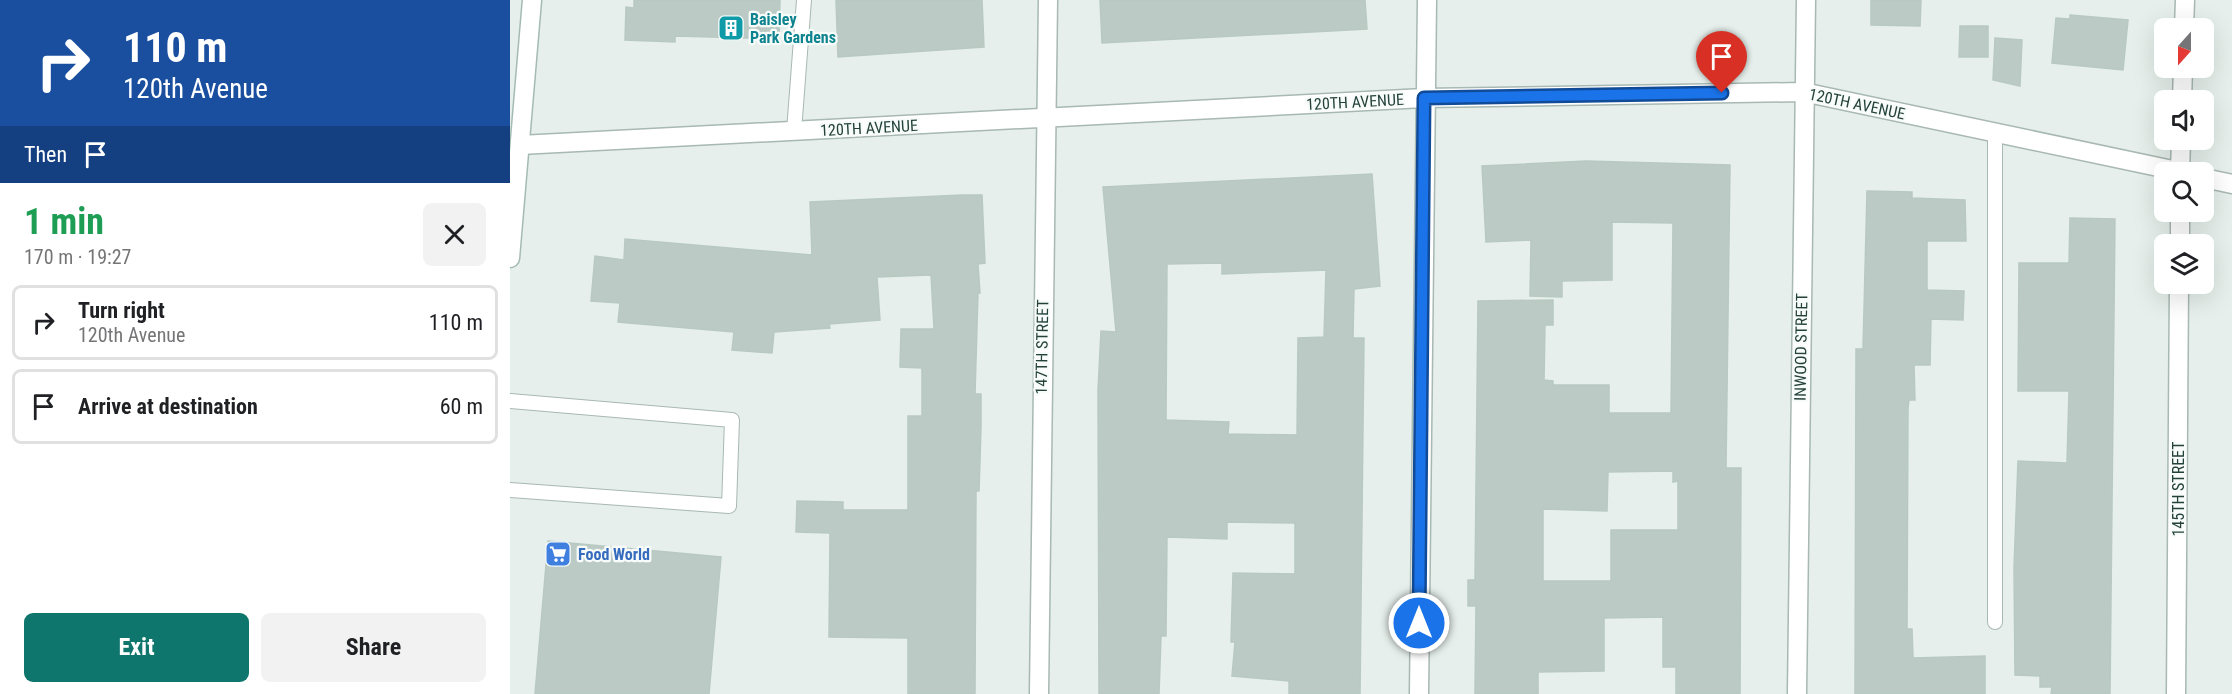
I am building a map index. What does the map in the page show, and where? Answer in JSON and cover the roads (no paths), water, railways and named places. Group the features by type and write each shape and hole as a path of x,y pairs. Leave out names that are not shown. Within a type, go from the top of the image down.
{"street":[{"path":"510,258 532,0"},
{"name":"147TH STREET","path":"1039,694 1048,0"},
{"path":"1419,694 1424,98 1427,0"},
{"name":"INWOOD STREET","path":"1797,694 1803,92 1806,0"},
{"path":"2184,18 2185,0"},
{"name":"120TH AVENUE","path":"520,145 1424,98 1803,92 2154,166"},
{"path":"2214,180 2232,184"},
{"name":"145TH STREET","path":"2176,694 2179,294"}],"lane":[{"path":"794,131 804,0"},
{"path":"1995,133 1995,622"},
{"path":"510,400 732,420 729,506 510,489"}],"place":[{"name":"Baisley Park Gardens","path":"731,28"},
{"name":"Food World","path":"558,554"}]}
